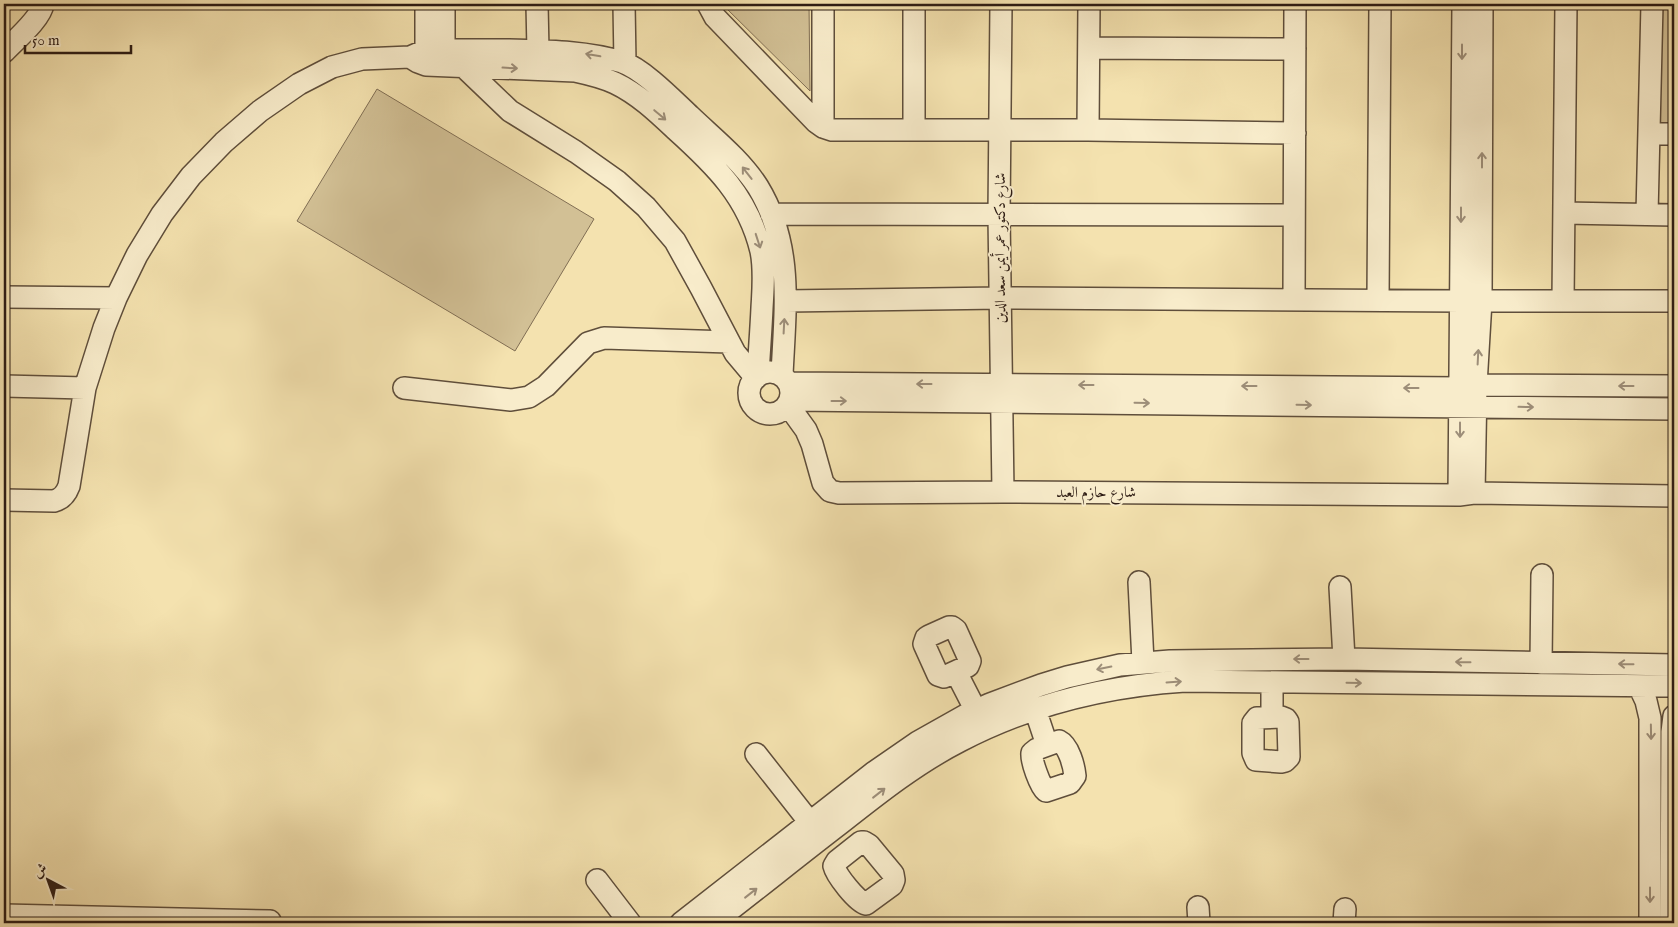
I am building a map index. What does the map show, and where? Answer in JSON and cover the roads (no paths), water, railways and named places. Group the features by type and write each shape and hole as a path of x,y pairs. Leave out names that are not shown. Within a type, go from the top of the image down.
{"street":[{"path":"4,52 35,19 43,4"},
{"path":"426,4 435,59 510,111 611,176 646,206 675,241 738,358 757,377"},
{"path":"435,59 444,4"},
{"path":"537,4 538,50"},
{"path":"624,4 625,63"},
{"path":"708,4 720,22 816,122 832,130 1088,130 1295,133"},
{"path":"823,4 823,127"},
{"path":"914,4 914,130"},
{"name":"شارع دكتور عمر أيمن سعد الدين","path":"1001,4 999,215 1003,492"},
{"path":"1088,130 1089,4"},
{"path":"1294,299 1295,4"},
{"path":"1378,300 1380,4"},
{"path":"1463,4 1471,301"},
{"path":"1467,494 1468,396 1482,4"},
{"path":"1563,300 1566,4"},
{"path":"1647,214 1652,4"},
{"path":"1089,48 1295,49"},
{"path":"4,500 54,501 60,500 66,494 70,486 84,394 104,328 137,255 162,214 191,176 224,142 260,111 299,84 332,67 362,59 435,59 575,71 595,75 614,82 660,114 719,170 745,209 761,252 764,275 757,377 749,391 749,398 752,405 764,414 778,413 787,391 786,279 783,257 779,235 771,214 757,186 739,163 650,79 625,63 596,55 538,50 435,59"},
{"path":"1649,134 1674,134"},
{"path":"1564,213 1674,215"},
{"path":"771,214 1294,215"},
{"path":"4,297 116,298"},
{"path":"786,302 1000,298 1674,301"},
{"path":"404,388 511,400 529,397 546,386 588,343 604,338 729,342"},
{"path":"757,377 765,372 774,372 787,391"},
{"path":"4,386 84,394"},
{"path":"787,391 1468,396 1674,386"},
{"name":"شارع حازم العبد","path":"787,391 817,458 823,483 830,490 839,494 1003,492 1674,496"},
{"path":"4,401 84,394"},
{"path":"1468,396 1674,409"},
{"path":"1541,663 1542,575"},
{"path":"1140,582 1143,662"},
{"path":"1340,587 1344,659"},
{"path":"713,923 821,831 895,757 941,728 976,711 1015,694 1067,677 1143,662 1263,659 1674,665"},
{"path":"1425,661 1426,683"},
{"path":"956,672 976,711"},
{"path":"681,923 933,756 985,728 1069,698 1127,686 1185,681 1674,686"},
{"path":"1272,682 1272,717"},
{"path":"1639,686 1646,701 1650,718 1650,923"},
{"path":"1035,709 1048,745"},
{"path":"1671,923 1672,732 1674,716"},
{"path":"756,754 821,831 847,852"},
{"path":"1650,866 1672,866"},
{"path":"597,880 630,923"},
{"path":"4,915 270,921"}]}
